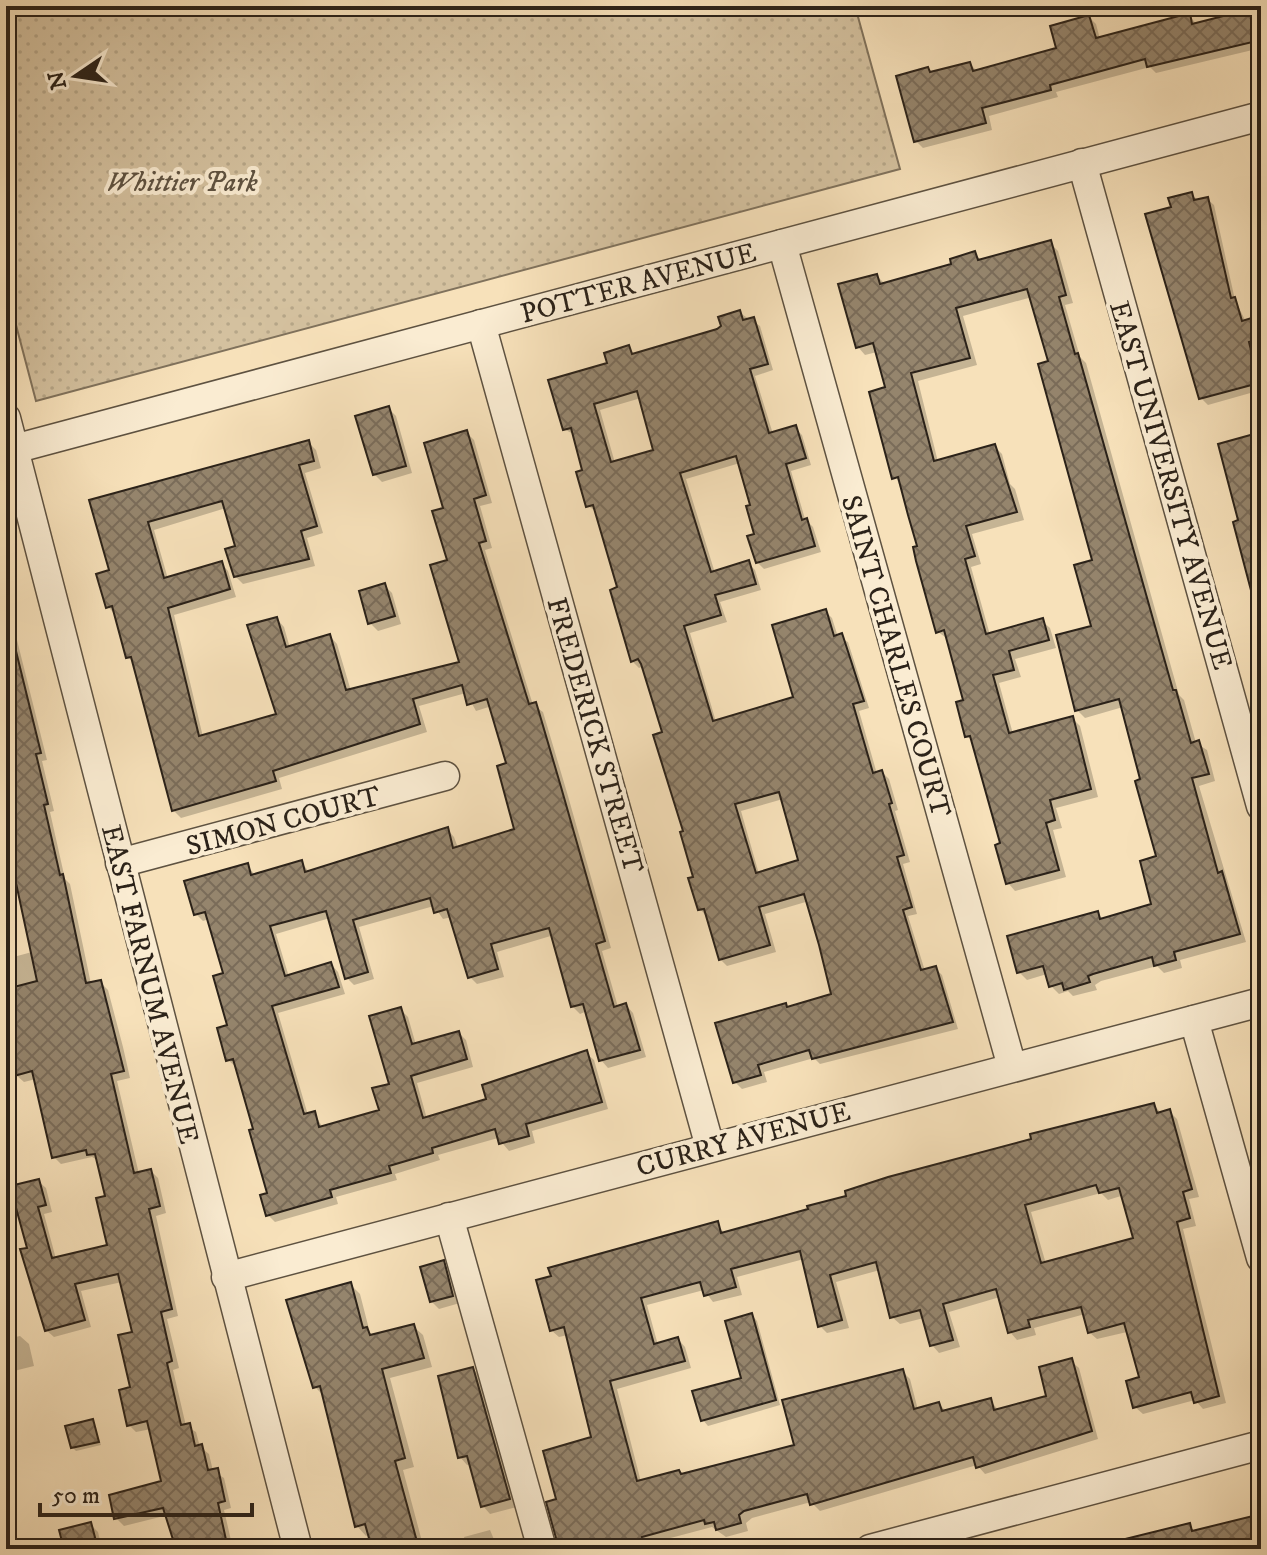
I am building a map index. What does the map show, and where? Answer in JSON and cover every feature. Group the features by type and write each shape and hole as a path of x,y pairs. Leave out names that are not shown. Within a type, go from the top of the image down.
{"street":[{"name":"POTTER AVENUE","path":"14,449 1261,116"},
{"name":"EAST UNIVERSITY AVENUE","path":"1082,163 1261,806"},
{"name":"SAINT CHARLES COURT","path":"782,244 1012,1067"},
{"name":"FREDERICK STREET","path":"481,324 710,1147"},
{"name":"EAST FARNUM AVENUE","path":"6,418 298,1549"},
{"name":"SIMON COURT","path":"120,863 445,776"},
{"name":"CURRY AVENUE","path":"226,1277 1261,1002"},
{"path":"1194,1020 1261,1258"},
{"path":"449,1217 542,1549"},
{"path":"870,1549 1261,1445"}],"green space":[{"name":"Whittier Park","path":"6,6 855,6 900,169 36,401 6,287"}],"building":[{"path":"1233,6 1261,6 1261,40 1147,67 1145,59 1050,85 1051,90 982,108 986,123 914,142 896,76 928,67 930,72 970,62 973,71 1056,48 1050,26 1089,15 1096,38 1190,13 1192,24 1235,13"},
{"path":"1192,192 1194,200 1208,197 1231,298 1235,297 1242,321 1261,315 1261,339 1249,342 1259,383 1199,399 1145,214 1171,207 1168,198"},
{"path":"1051,240 1066,295 1059,297 1075,354 1078,353 1173,690 1176,690 1191,743 1199,740 1209,774 1192,778 1218,873 1222,871 1240,934 1174,952 1176,960 1154,966 1152,957 1093,974 1088,976 1090,982 1064,990 1062,983 1049,987 1043,966 1017,973 1007,936 1098,911 1100,919 1151,904 1140,861 1156,856 1135,781 1140,779 1119,699 1075,711 1056,635 1091,626 1074,565 1092,560 1038,364 1048,361 1027,289 956,308 970,358 911,373 934,461 995,444 1017,512 966,526 975,556 965,559 986,634 1043,618 1049,640 1009,651 1014,670 993,675 1009,733 1073,716 1091,789 1050,800 1055,820 1046,823 1059,870 1006,884 995,845 1000,843 970,736 965,737 956,702 963,700 944,630 936,633 898,477 892,479 869,392 885,387 873,343 856,348 838,284 877,274 880,284 951,264 950,259 975,251 978,260"},
{"path":"740,310 743,320 754,317 768,364 750,369 769,433 796,425 806,458 786,464 802,520 807,518 815,546 756,563 747,536 754,534 746,506 750,505 736,456 680,473 711,572 749,560 756,584 715,595 721,615 684,626 713,721 793,697 772,625 826,609 834,636 842,633 864,701 853,704 873,773 882,770 892,803 889,804 904,855 897,857 912,907 903,910 921,970 936,966 953,1022 812,1059 809,1050 758,1065 761,1075 733,1083 715,1023 831,994 819,945 804,894 759,907 770,945 719,960 704,909 698,910 688,878 693,877 680,832 683,831 653,735 662,732 641,664 638,659 631,662 610,590 617,587 593,505 586,507 576,472 582,470 571,428 563,430 548,380 607,363 604,353 629,345 632,354 717,329 721,326 718,317","holes":["637,391 653,450 611,462 594,404","779,792 798,860 756,873 735,804"]},
{"path":"389,406 406,466 373,475 355,416"},
{"path":"467,430 486,495 474,499 486,541 479,543 529,704 536,702 561,787 605,941 596,944 614,1007 626,1003 640,1050 599,1061 583,1004 571,1007 549,928 491,944 498,969 468,978 447,909 434,913 430,898 353,920 368,972 345,979 326,911 270,926 285,976 331,962 339,987 272,1006 304,1114 315,1111 319,1127 379,1110 372,1088 389,1084 369,1016 401,1007 412,1044 459,1031 467,1059 411,1076 423,1118 486,1099 482,1085 587,1050 602,1102 526,1124 529,1136 499,1144 495,1129 432,1148 433,1153 389,1166 391,1173 330,1190 332,1197 266,1216 260,1195 267,1193 249,1130 253,1129 233,1059 226,1061 217,1028 227,1025 213,976 223,973 205,912 194,915 184,881 248,863 251,875 302,860 305,872 448,827 453,848 514,829 497,766 506,763 487,699 467,705 462,685 413,699 420,724 273,771 276,781 172,811 131,657 126,658 112,606 106,608 96,574 109,570 89,500 309,440 314,461 299,465 317,526 301,531 309,559 234,577 225,549 235,546 222,501 148,522 164,578 222,561 230,589 168,608 199,736 276,714 247,625 277,617 286,647 330,634 346,690 459,662 430,565 447,560 432,511 443,508 424,443"},
{"path":"1254,434 1261,459 1261,597 1253,598 1233,522 1238,520 1218,444"},
{"path":"385,583 395,616 368,624 359,591"},
{"path":"15,647 41,753 36,754 48,804 44,805 60,875 63,874 86,983 101,980 124,1071 111,1074 134,1173 151,1169 160,1206 149,1209 172,1309 161,1312 172,1361 167,1363 181,1425 190,1423 195,1446 202,1444 208,1470 218,1468 225,1501 218,1503 228,1549 176,1549 163,1508 114,1519 109,1495 161,1481 147,1421 127,1426 119,1390 130,1387 118,1335 132,1332 118,1274 75,1284 85,1320 45,1331 20,1249 27,1248 10,1186 39,1179 46,1205 38,1207 52,1258 107,1245 96,1198 105,1196 95,1154 87,1155 86,1150 52,1158 32,1071 14,1076 6,1045 6,989 37,981 10,855 6,856 6,648"},
{"path":"1154,1103 1157,1113 1170,1109 1192,1189 1183,1192 1190,1218 1177,1222 1219,1396 1194,1403 1191,1392 1133,1408 1126,1381 1139,1377 1124,1323 1088,1333 1081,1307 1028,1320 1030,1327 1008,1333 996,1289 943,1304 953,1340 930,1346 920,1310 890,1318 876,1262 830,1275 842,1320 818,1327 800,1251 731,1269 736,1287 704,1296 700,1282 641,1298 654,1344 678,1337 685,1361 610,1381 637,1481 679,1470 681,1474 794,1445 782,1400 903,1369 914,1409 939,1402 942,1411 991,1398 994,1410 1046,1396 1039,1367 1072,1358 1092,1431 976,1468 973,1457 810,1505 807,1494 744,1511 739,1515 741,1523 716,1530 714,1522 705,1524 704,1520 642,1537 645,1549 559,1549 546,1502 556,1499 543,1451 591,1437 564,1327 550,1331 536,1280 551,1276 548,1268 718,1221 721,1233 808,1209 807,1206 846,1196 845,1191 1031,1139 1030,1134","holes":["1096,1185 1099,1193 1119,1188 1133,1238 1041,1263 1025,1205"]},
{"path":"444,1260 453,1296 430,1302 420,1267"},
{"path":"351,1282 363,1328 367,1327 370,1335 414,1324 424,1358 382,1369 405,1458 395,1461 419,1549 372,1549 365,1524 355,1527 320,1386 313,1388 286,1300"},
{"path":"752,1313 776,1400 701,1421 692,1391 741,1378 725,1321"},
{"path":"473,1367 510,1499 481,1507 467,1456 458,1458 438,1376"},
{"path":"93,1419 99,1442 71,1448 65,1426"},
{"path":"1261,1514 1261,1549 1118,1549 1117,1541 1190,1523 1192,1531"},
{"path":"91,1522 98,1549 64,1549 59,1530"}]}
